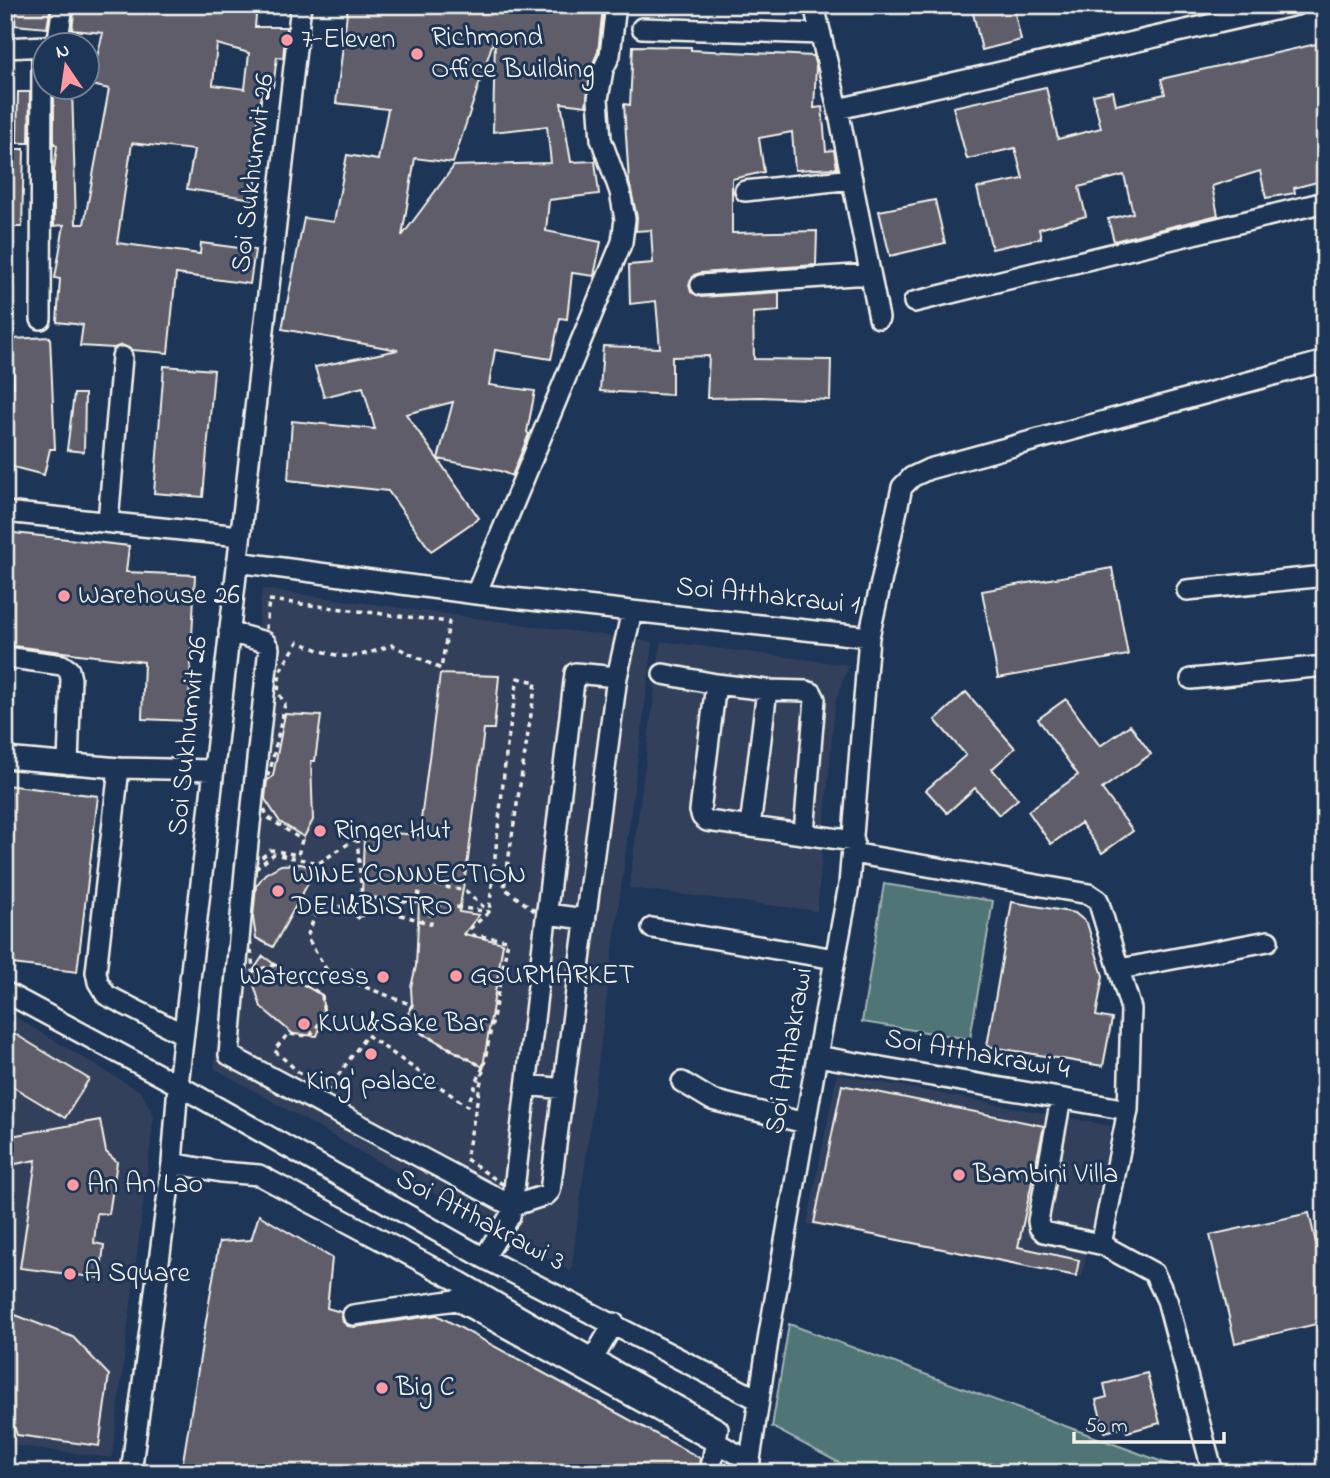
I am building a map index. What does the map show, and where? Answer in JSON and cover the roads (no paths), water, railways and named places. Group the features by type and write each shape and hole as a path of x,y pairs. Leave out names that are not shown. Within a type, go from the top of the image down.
{"street":[{"path":"59,32 64,5"},
{"name":"Soi Sukhumvit 26","path":"131,1473 172,1163 183,1034 301,5"},
{"path":"476,594 622,242 625,219 620,192 601,139 598,99 603,70 610,55 616,5"},
{"path":"814,5 838,109 879,318"},
{"path":"838,109 1296,5"},
{"path":"642,28 821,34"},
{"path":"5,48 32,47"},
{"path":"41,319 45,102"},
{"path":"745,191 852,179"},
{"path":"915,302 1325,202"},
{"path":"701,285 870,274"},
{"path":"108,522 122,357"},
{"name":"Soi Atthakrawi 1","path":"237,562 476,594 869,637 902,486 912,477 929,469 1325,361"},
{"path":"5,512 240,536"},
{"path":"1188,590 1325,576"},
{"path":"229,632 265,642 269,648 229,1055 512,1206 546,1195 550,1191 617,677 632,611"},
{"name":"Soi Atthakrawi","path":"749,1467 805,1124 849,885 869,637"},
{"path":"5,657 62,665 69,670 68,764"},
{"path":"1191,679 1325,666"},
{"path":"484,1258 510,1216 512,1206 575,673 617,677"},
{"path":"663,674 716,684 812,693 814,698 804,832"},
{"path":"716,684 700,811 707,821 804,832 853,847 1089,894 1098,900 1131,1009 1128,1110 1102,1240 1104,1245"},
{"path":"750,827 767,690"},
{"path":"5,758 119,768 213,771"},
{"path":"119,768 96,972 98,982 106,995 183,1034"},
{"path":"547,914 585,919"},
{"path":"652,928 835,960"},
{"path":"1120,969 1268,941"},
{"name":"Soi Atthakrawi 3","path":"5,992 178,1085 484,1258 759,1400"},
{"name":"Soi Atthakrawi 4","path":"817,1056 1128,1110"},
{"path":"682,1082 712,1100 805,1124"},
{"path":"527,1085 564,1089"},
{"path":"1061,1099 1039,1227 1044,1232 1104,1245 1154,1273 1167,1300 1213,1473"},
{"path":"172,1163 259,1175 460,1282 717,1428 710,1473"},
{"path":"354,1315 456,1300 715,1442 749,1467"},
{"path":"593,1359 614,1323"}],"place":[{"name":"7-Eleven","path":"287,40"},
{"name":"Richmond Office Building","path":"417,54"},
{"name":"Warehouse 26","path":"64,596"},
{"name":"Ringer Hut","path":"320,831"},
{"name":"WINE CONNECTION DELI&BISTRO","path":"278,891"},
{"name":"GOURMARKET","path":"456,976"},
{"name":"Watercress","path":"383,977"},
{"name":"KUU&Sake Bar","path":"304,1024"},
{"name":"King' palace","path":"371,1054"},
{"name":"Bambini Villa","path":"959,1175"},
{"name":"An An Lao","path":"73,1185"},
{"name":"A Square","path":"70,1274"},
{"name":"Big C","path":"382,1388"}]}
